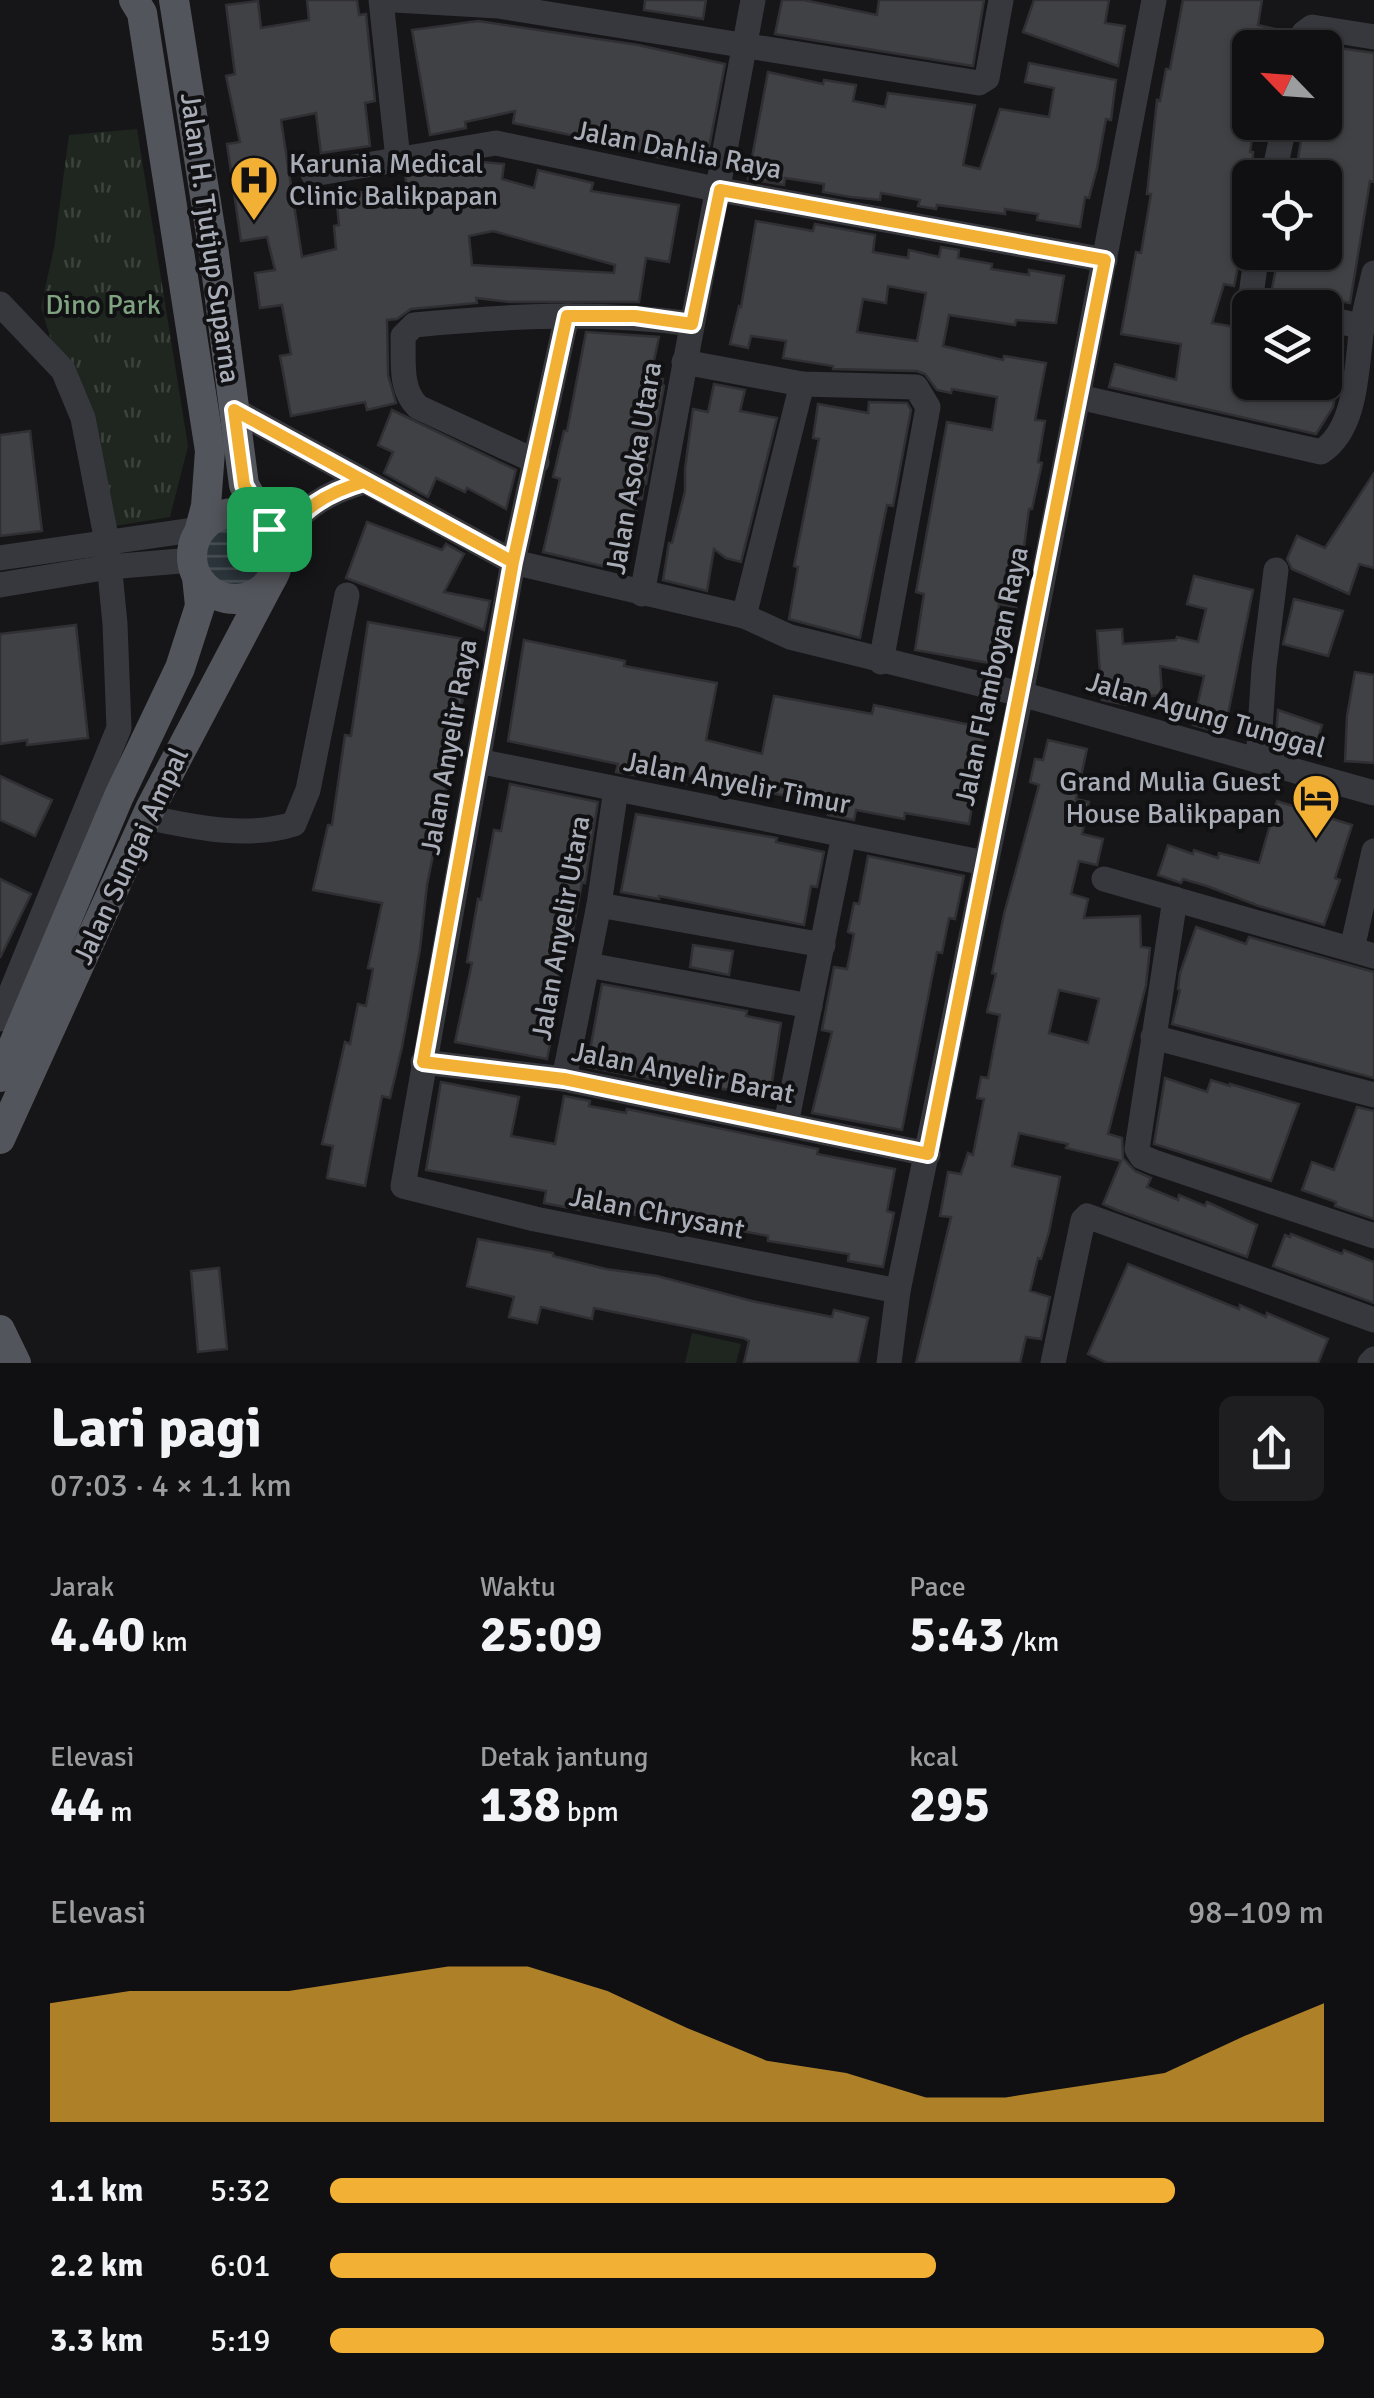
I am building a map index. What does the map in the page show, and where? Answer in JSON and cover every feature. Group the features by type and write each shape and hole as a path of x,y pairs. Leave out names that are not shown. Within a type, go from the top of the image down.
{"main road":[{"name":"Jalan H. Tjutjup Suparna","path":"134,0 142,13 210,451 200,530"},
{"name":"Jalan H. Tjutjup Suparna","path":"174,0 244,485 273,536"},
{"path":"227,513 257,518 273,536 278,561 272,578 261,591 246,598 229,599 213,594 194,569 195,539 200,530 227,513"},
{"name":"Jalan Sungai Ampal","path":"0,1077 96,848 180,668 200,606 194,569"},
{"name":"Jalan Sungai Ampal","path":"0,1139 146,817 272,578"},
{"path":"0,1330 16,1363"}],"street":[{"path":"381,0 398,160"},
{"path":"395,0 498,6 979,82 987,78 1001,0"},
{"name":"Jalan Asoka Utara","path":"642,594 753,0"},
{"name":"Jalan Flamboyan Raya","path":"889,1363 898,1290 1021,694 1154,0"},
{"path":"1342,32 1374,37"},
{"name":"Jalan Dahlia Raya","path":"314,174 496,143 720,190 1105,260"},
{"path":"1078,397 1321,452 1364,400 1362,327 1374,272"},
{"path":"0,304 63,370 83,418 108,555 118,728 0,1020"},
{"name":"Jalan Anyelir Raya","path":"406,1188 402,1181 513,562 567,316"},
{"path":"538,462 418,407 406,391 402,336 414,325 502,317 635,316 692,324"},
{"path":"1342,322 1362,327"},
{"path":"684,362 802,384 916,387 928,407 881,662"},
{"path":"744,616 802,384"},
{"name":"Jalan Agung Tunggal","path":"234,410 513,562 744,616 790,638 1021,694 1374,794"},
{"path":"273,536 304,509 338,489 364,482"},
{"path":"0,584 200,530"},
{"path":"0,558 108,555 194,569"},
{"path":"1258,761 1276,570"},
{"path":"146,817 215,830 270,831 294,824 308,790 347,595"},
{"name":"Jalan Anyelir Timur","path":"478,760 985,863"},
{"name":"Jalan Anyelir Utara","path":"564,1079 599,905 616,789"},
{"path":"786,1124 844,835"},
{"path":"1104,879 1363,953 1374,851"},
{"path":"1176,899 1137,1137 1142,1156 1374,1236"},
{"path":"599,905 823,945"},
{"path":"588,965 810,1006"},
{"path":"1153,1036 1374,1095"},
{"name":"Jalan Anyelir Barat","path":"423,1062 564,1079 928,1154"},
{"name":"Jalan Chrysant","path":"406,1188 536,1219 898,1290"},
{"path":"1052,1363 1083,1220 1091,1215 1374,1320"}],"green space":[{"name":"Dino Park","path":"137,129 188,446 170,517 108,527 41,307 54,248 69,135"},
{"path":"692,1333 741,1344 736,1363 685,1363"}],"shaded area":[{"path":"233,518 260,529 271,556 260,583 233,594 206,583 195,556 206,529"}],"building":[{"path":"307,0 357,0 359,15 366,14 375,101 365,103 370,146 321,153 316,113 281,120 302,257 336,249 336,195 407,187 405,175 483,162 504,164 502,179 534,188 538,170 593,183 591,191 679,205 669,262 646,258 639,302 510,302 476,298 477,303 411,309 397,319 387,320 388,375 396,403 367,410 365,402 291,416 280,356 291,354 282,305 260,308 255,273 275,270 267,237 241,241 227,144 240,142 226,76 235,74 226,5 258,1 261,28 309,20","holes":["493,231 615,265 614,273 472,265 469,236"]},
{"path":"645,0 706,0 703,19 644,10"},
{"path":"782,0 804,0 877,15 879,0 984,0 973,66 775,34"},
{"path":"1034,0 1109,0 1105,23 1125,26 1118,66 1023,32"},
{"path":"1183,0 1262,0 1258,25 1279,30 1232,30 1232,140 1252,140 1253,160 1232,160 1232,270 1237,270 1234,286 1224,284 1212,323 1232,326 1232,400 1334,400 1316,434 1109,387 1115,364 1176,380 1181,344 1121,334 1151,194 1147,194 1157,100 1160,101 1166,69 1170,69"},
{"path":"478,21 638,45 725,64 707,158 668,152 666,160 575,139 513,123 515,111 465,122 466,128 430,135 412,30"},
{"path":"1342,48 1374,53 1374,182 1370,181 1350,303 1342,302 1342,290 1272,289 1276,270 1342,270 1342,160 1298,160 1301,140 1342,140"},
{"path":"1029,63 1116,80 1111,120 1106,119 1080,227 1037,220 1038,214 1005,209 1005,214 937,205 936,209 918,206 920,200 881,193 880,200 851,197 823,192 824,184 785,178 784,185 748,179 768,72 823,84 824,80 856,85 853,101 885,107 888,93 975,105 963,165 980,169 1000,109 1049,117 1054,88 1025,82"},
{"path":"756,221 813,231 815,224 875,235 873,252 908,258 909,250 939,257 941,247 959,250 958,258 992,264 991,269 1064,276 1056,323 1016,320 1015,325 949,315 943,346 1003,360 1004,356 1046,363 1035,420 1045,421 1038,462 1042,463 1029,509 1016,607 999,604 989,663 915,650 924,594 916,592 947,422 992,430 997,397 937,390 925,374 917,371 833,369 783,358 786,341 751,336 748,348 730,344 741,307","holes":["888,286 926,293 917,341 857,332 863,299 886,303"]},
{"path":"586,332 659,337 651,375 663,379 664,386 646,484 623,571 543,552 560,479 553,477 567,431"},
{"path":"714,384 745,390 740,411 777,418 741,562 714,549 707,591 663,580 669,543 685,491 693,409 708,412"},
{"path":"869,402 907,403 911,410 893,506 887,505 860,638 789,619 798,567 794,566 819,439 813,438 818,404 868,413"},
{"path":"392,410 516,470 506,509 467,488 465,492 436,478 428,497 384,473 393,452 378,445"},
{"path":"30,431 42,531 0,536 0,435"},
{"path":"1374,473 1374,568 1359,564 1349,594 1292,569 1287,559 1297,536 1325,548"},
{"path":"367,522 442,550 446,544 464,554 444,592 490,601 484,630 346,578"},
{"path":"1194,576 1253,590 1224,734 1193,725 1204,676 1160,666 1162,695 1127,698 1127,705 1102,700 1097,631 1122,629 1123,644 1177,637 1198,642 1206,609 1187,604"},
{"path":"1294,599 1343,611 1328,656 1283,644"},
{"path":"368,622 475,641 457,726 462,727 427,885 402,1047 390,1098 382,1096 365,1186 327,1178 333,1146 322,1144 345,1042 350,1044 358,1004 366,1006 373,969 368,968 382,903 313,890 328,825 332,825 345,735 351,736"},
{"path":"76,625 88,738 0,744 0,634"},
{"path":"524,640 625,661 624,666 717,683 706,740 762,754 774,696 872,714 874,705 985,728 969,824 905,813 904,819 856,810 854,820 828,815 829,811 804,806 805,801 781,795 687,775 686,784 616,772 618,764 508,741"},
{"path":"1355,672 1374,675 1374,763 1345,761 1347,716"},
{"path":"1278,710 1322,725 1315,748 1276,735"},
{"path":"1048,740 1087,749 1076,799 1089,802 1082,834 1103,839 1097,865 1079,861 1071,894 1088,899 1084,918 1140,916 1141,947 1150,948 1146,985 1108,1134 1122,1138 1123,1158 1135,1171 1151,1178 1147,1187 1178,1200 1179,1195 1205,1206 1207,1202 1257,1225 1247,1257 1117,1210 1103,1204 1121,1161 1019,1133 1012,1166 1060,1177 1049,1232 1030,1291 1050,1297 1041,1339 1026,1337 1020,1363 916,1363 951,1217 940,1216 948,1172 961,1174 968,1153 973,1155 984,1099 977,1098 981,1077 988,1078 1000,1015 987,1012 996,974 992,973 1039,785 1030,782 1035,759 1043,760","holes":["1059,990 1099,999 1088,1043 1049,1033"]},
{"path":"0,776 52,800 35,836 0,820"},
{"path":"510,784 598,802 585,883 582,882 570,947 566,947 559,980 563,981 547,1059 455,1042 472,963 467,962 478,899 481,900 494,830 501,831"},
{"path":"1277,801 1352,825 1335,878 1340,880 1324,925 1207,886 1158,875 1168,845 1193,854 1194,850 1218,858 1219,853 1259,863"},
{"path":"636,814 777,838 776,842 824,852 817,887 811,886 804,925 621,892"},
{"path":"868,856 964,876 955,919 949,918 942,953 937,952 902,1130 812,1113 832,1032 822,1030 834,967 847,969 854,934 848,932 854,903 859,904"},
{"path":"0,879 31,894 0,958"},
{"path":"1196,927 1246,944 1249,937 1374,972 1374,1078 1172,1024 1180,973"},
{"path":"693,945 733,951 729,975 690,967"},
{"path":"602,984 747,1011 746,1016 781,1023 770,1095 587,1067"},
{"path":"1165,1078 1207,1092 1211,1080 1299,1104 1271,1181 1154,1144"},
{"path":"441,1082 519,1097 511,1136 555,1144 564,1096 590,1101 589,1106 626,1113 627,1109 895,1169 887,1211 894,1213 883,1267 848,1261 849,1254 768,1241 768,1236 707,1224 706,1227 631,1214 610,1216 544,1203 546,1191 426,1170"},
{"path":"1357,1107 1374,1111 1374,1219 1302,1190 1312,1162 1334,1170"},
{"path":"1285,1235 1374,1262 1374,1303 1273,1266"},
{"path":"478,1239 553,1253 606,1269 657,1276 752,1301 832,1317 834,1310 868,1318 858,1363 744,1363 749,1341 743,1338 594,1308 592,1319 541,1307 537,1323 509,1317 514,1297 467,1286"},
{"path":"1128,1264 1239,1309 1240,1305 1266,1317 1267,1313 1328,1339 1318,1363 1107,1363 1088,1354"},
{"path":"219,1268 227,1349 198,1352 191,1271"}],"place":[{"name":"Karunia Medical Clinic Balikpapan","path":"254,222"},
{"name":"Grand Mulia Guest House Balikpapan","path":"1316,840"}],"route":[{"path":"269,529 244,485 234,410 513,562 567,316 635,316 692,324 720,190 1105,260 928,1154 564,1079 423,1062 513,562 364,482 338,489 304,509 276,542 269,529"}]}
